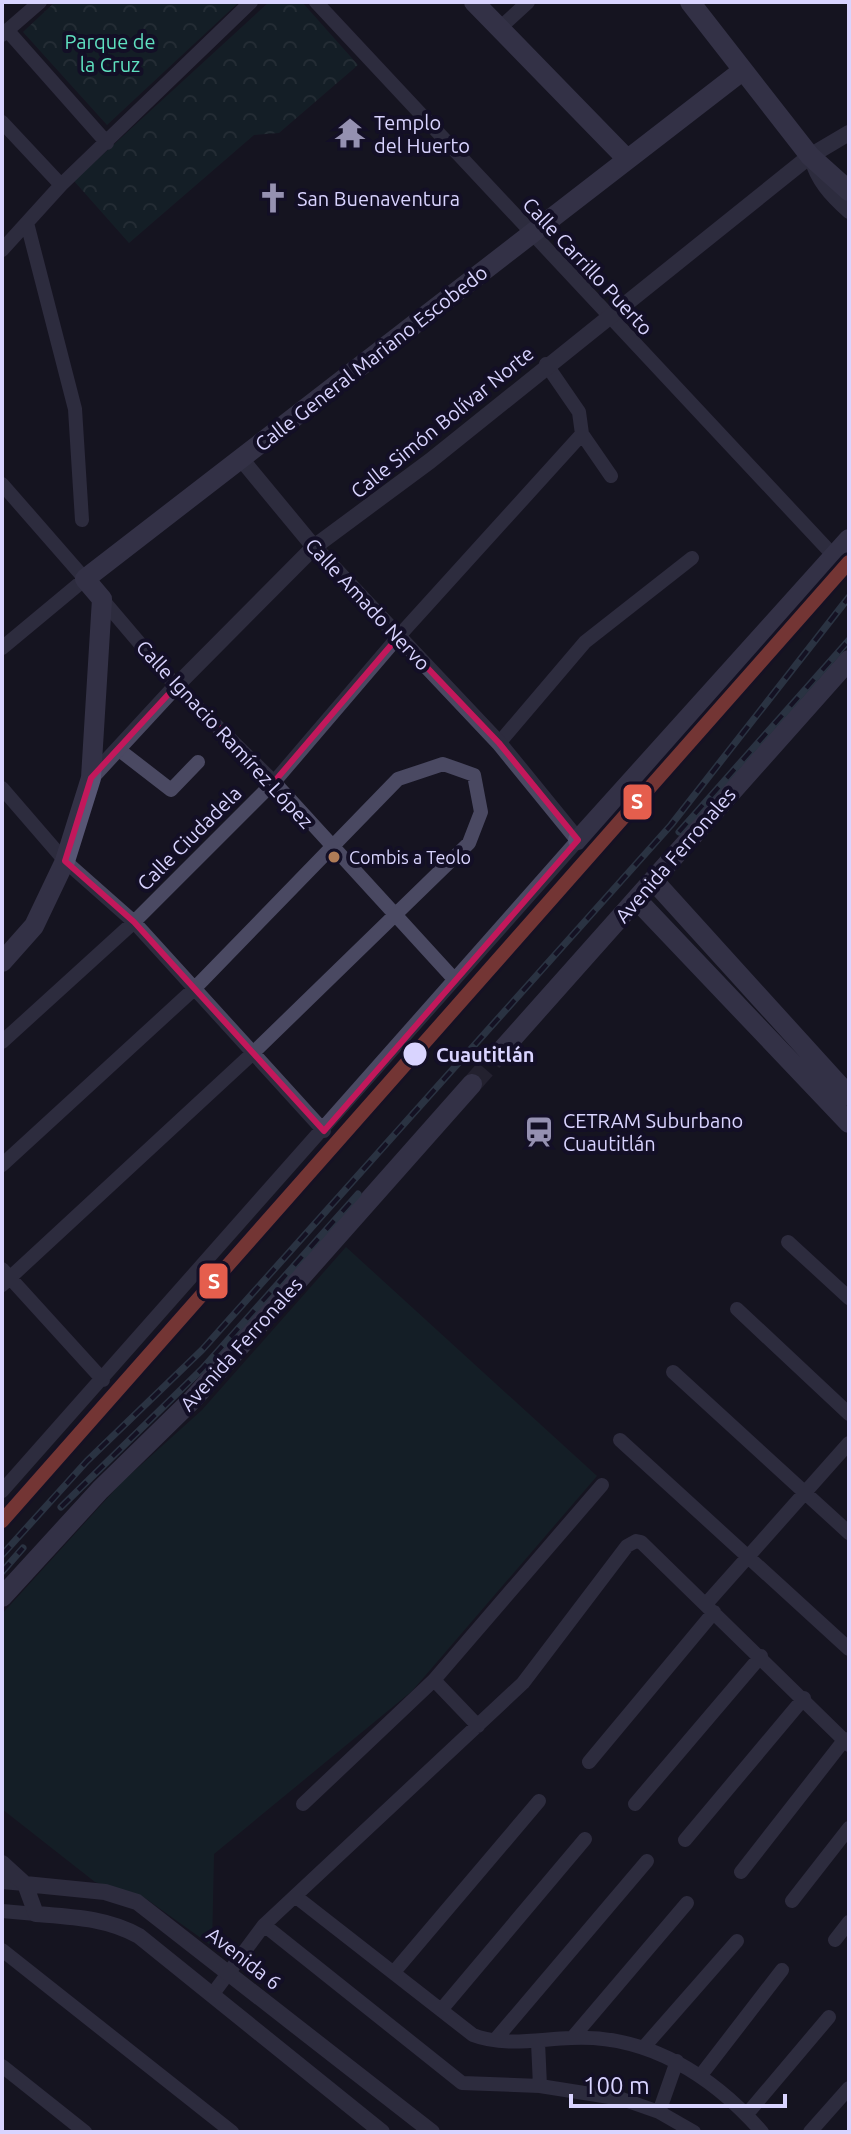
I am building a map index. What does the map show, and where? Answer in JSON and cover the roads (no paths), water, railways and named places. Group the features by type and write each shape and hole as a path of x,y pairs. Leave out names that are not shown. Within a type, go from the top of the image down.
{"main road":[{"path":"474,2 626,158"},
{"path":"690,2 810,156 849,191"},
{"name":"Calle General Mariano Escobedo","path":"85,579 742,71"},
{"path":"578,840 849,539"},
{"name":"Calle Ignacio Ramírez López","path":"85,579 102,599"},
{"path":"2,962 34,926 65,861 91,778 102,599"},
{"name":"Avenida Ferronales","path":"502,1050 849,660"},
{"path":"654,881 849,1123"},
{"path":"637,900 849,1096"},
{"name":"Avenida Ferronales","path":"2,1597 100,1490 193,1399 472,1084"}],"street":[{"path":"40,2 5,33 107,143"},
{"path":"2,250 61,185 251,2"},
{"name":"Calle Carrillo Puerto","path":"316,2 606,316 833,555"},
{"path":"500,28 528,2"},
{"path":"2,122 61,185"},
{"name":"Calle Simón Bolívar Norte","path":"91,778 176,686 314,547 430,461 546,364 810,156 849,133"},
{"path":"810,156 815,174 823,186 849,212"},
{"path":"27,223 75,409 82,520"},
{"path":"546,364 579,412 582,434 611,476"},
{"name":"Calle Ciudadela","path":"2,1042 134,922 274,782 398,637 582,434"},
{"name":"Calle Amado Nervo","path":"242,460 314,547 499,743 578,840"},
{"name":"Calle Ignacio Ramírez López","path":"2,484 85,579"},
{"path":"499,743 585,642 692,558"},
{"name":"Calle General Mariano Escobedo","path":"2,648 85,579"},
{"name":"Calle Ignacio Ramírez López","path":"102,599 176,686 274,782 454,979"},
{"path":"118,749 171,790 198,762"},
{"path":"2,1165 194,989 398,779 443,764 474,775 481,812 469,843 253,1053 5,1277 103,1380"},
{"path":"2,788 65,861 134,922 324,1131"},
{"path":"2,1491 324,1131 578,840"},
{"path":"788,1242 849,1298"},
{"path":"737,1309 849,1414"},
{"path":"673,1372 849,1533"},
{"path":"620,1440 849,1649"},
{"path":"589,1762 747,1558 849,1443"},
{"path":"303,1804 434,1680 602,1485"},
{"path":"212,1995 264,1925 523,1683 627,1546 641,1542 847,1742 741,1872"},
{"path":"635,1804 761,1656"},
{"path":"434,1680 478,1726"},
{"path":"685,1840 804,1698"},
{"path":"394,1972 539,1801"},
{"path":"792,1901 849,1828"},
{"path":"441,2010 585,1839"},
{"path":"495,2040 647,1861"},
{"path":"2,1863 25,1884 36,1914"},
{"name":"Avenida 6","path":"2,1882 122,1896 164,1921 432,2132"},
{"path":"295,1896 473,2035 495,2040 538,2042 573,2037 644,2047 701,2075 747,2114 762,2132"},
{"path":"573,2037 687,1903"},
{"path":"2,1911 119,1925 139,1936 382,2132"},
{"path":"835,1940 849,1922"},
{"path":"264,1925 455,2079 470,2084 540,2086 622,2099 659,2112 694,2132"},
{"path":"644,2047 737,1941"},
{"path":"2,1950 232,2132"},
{"path":"701,2075 782,1970"},
{"path":"747,2114 829,2017"},
{"path":"538,2042 540,2086"},
{"path":"659,2112 677,2061"},
{"path":"2,2066 85,2132"},
{"path":"810,2132 849,2088"}],"tunnel":[{"path":"472,1084 502,1050"}],"railway":[{"path":"2,1555 87,1461 202,1350 671,825 849,597"},
{"path":"679,832 849,640"},
{"path":"61,1507 202,1369 358,1194"},
{"path":"2,1572 23,1548"}],"place":[{"name":"Templo del Huerto","path":"350,133"},
{"name":"San Buenaventura","path":"273,198"},
{"name":"Combis a Teolo","path":"334,857"},
{"name":"Cuautitlán","path":"415,1054"},
{"name":"CETRAM Suburbano Cuautitlán","path":"539,1132"}],"park label":[{"name":"Parque de la Cruz","path":"110,52"}]}
